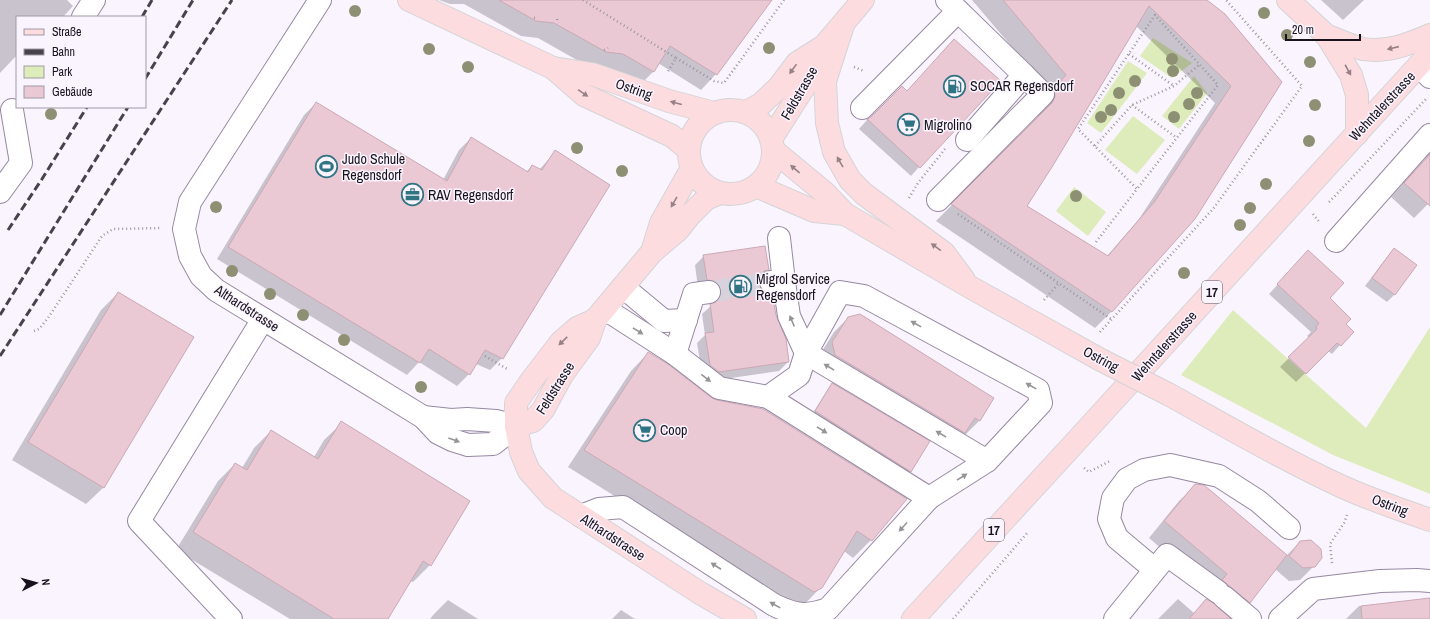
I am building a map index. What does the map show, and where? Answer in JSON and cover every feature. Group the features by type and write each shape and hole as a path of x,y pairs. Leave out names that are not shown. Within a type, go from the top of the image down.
{"main road":[{"name":"Ostring","path":"410,0 553,68 584,95 672,136 690,159"},
{"name":"Feldstrasse","path":"746,112 761,104 780,87 797,63 824,46 863,0"},
{"path":"1288,0 1327,36 1351,75 1357,95 1357,134"},
{"path":"843,24 825,81 827,123 834,152 850,180 864,194 944,253 970,287"},
{"path":"1327,36 1363,49 1384,50 1407,45 1430,35"},
{"name":"Feldstrasse","path":"772,144 812,76 824,46"},
{"name":"Wehntalerstrasse","path":"913,616 1081,436 1357,134 1426,66"},
{"name":"Ostring","path":"553,68 592,74 669,101 714,113"},
{"path":"735,109 746,112 757,118 766,127 772,144 771,164 766,176 756,186 745,192 733,194 720,193 708,187 699,179 690,159 691,138 696,128 704,119 714,113 735,109"},
{"name":"Ostring","path":"772,144 825,193 845,214 970,287 1290,461 1345,488 1396,509 1430,520"},
{"name":"Feldstrasse","path":"652,252 661,223 690,159"},
{"name":"Ostring","path":"756,186 814,211 845,214"},
{"name":"Feldstrasse","path":"516,426 516,403 560,342 577,328 600,315 652,252 678,230 706,199 720,193"},
{"name":"Althardstrasse","path":"516,426 521,452 529,471 552,498 700,593 739,615"}],"street":[{"path":"84,16 94,0"},
{"name":"Althardstrasse","path":"320,0 190,202 184,229 190,256 202,276 216,290 424,417 438,433 452,440 468,445 493,444 516,426"},
{"path":"862,108 952,6 1042,94 938,200"},
{"path":"966,140 1024,75"},
{"path":"0,192 20,163 10,108"},
{"path":"1336,241 1430,134"},
{"path":"779,238 777,282 789,316 806,353 987,461"},
{"path":"623,287 664,321 686,320"},
{"path":"675,354 694,294 709,292"},
{"path":"581,516 599,510 623,507 774,605 787,611 802,614 814,614 828,609 929,498 987,461 1041,403 1038,390 864,296 840,292 806,353 798,375 768,397"},
{"path":"600,315 675,354 719,388 768,397 929,498"},
{"path":"231,619 139,521 263,319"},
{"path":"1154,570 1117,538 1109,519 1113,498 1127,479 1144,470 1170,465 1219,476 1258,501 1289,528"},
{"path":"1115,619 1167,555 1221,594 1250,619"},
{"path":"1280,619 1313,588 1380,581 1430,581"},
{"path":"739,615 748,588"}],"path":[{"path":"583,0 676,58 714,80 724,83 784,0"},
{"path":"1097,335 1213,209 1302,86 1226,0"},
{"path":"1096,242 1218,85 1155,15 1078,129 1137,189"},
{"path":"557,19 558,23"},
{"path":"604,50 608,48"},
{"path":"1129,54 1174,86"},
{"path":"667,73 676,58"},
{"path":"1095,146 1132,105 1174,86 1200,64"},
{"path":"1132,105 1177,138"},
{"path":"908,200 918,183 949,144 966,140"},
{"path":"938,200 1111,319"},
{"path":"34,330 39,329 48,318 102,236 113,229 163,228"},
{"path":"1044,300 1060,283"},
{"path":"485,356 511,371"},
{"path":"1334,585 1330,544 1344,523 1350,509"}],"green space":[{"path":"1153,38 1192,63 1172,78 1140,56"},
{"path":"1128,61 1147,73 1101,133 1087,123"},
{"path":"1194,76 1207,93 1179,129 1162,116"},
{"path":"1133,116 1165,140 1137,174 1105,150"},
{"path":"1074,187 1106,212 1088,236 1056,211"},
{"path":"1233,310 1366,428 1430,327 1430,494 1333,455 1181,375"}],"building":[{"path":"499,0 772,0 717,75 670,46 654,72 623,54 606,52 554,23 536,21"},
{"path":"1003,0 1207,0 1225,14 1282,82 1195,219 1112,312 951,204 1052,103 1055,97 1054,88 1066,75","holes":["1149,6 1231,86 1155,201 1108,256 1027,206"]},
{"path":"954,39 1001,81 920,168 867,119 871,117 902,86 907,91"},
{"path":"316,102 447,181 471,137 528,172 532,165 542,170 555,150 610,185 503,359 485,350 470,375 429,349 420,363 228,247"},
{"path":"1430,154 1430,206 1404,183"},
{"path":"765,246 769,270 764,271 760,275 760,288 764,293 772,294 776,315 786,339 789,362 719,372 710,365 705,333 714,332 710,304 716,302 720,297 721,290 719,284 714,281 707,280 703,255"},
{"path":"1394,248 1417,265 1395,295 1372,278"},
{"path":"1308,250 1344,283 1330,298 1351,319 1346,324 1354,332 1341,346 1337,343 1306,374 1288,357 1317,329 1316,327 1319,323 1277,284"},
{"path":"118,292 194,337 104,488 28,442"},
{"path":"860,314 994,398 980,421 975,418 965,433 835,355 832,342 848,317"},
{"path":"648,352 668,364 712,398 763,409 907,499 872,541 857,531 822,588 814,592 584,450"},
{"path":"832,383 930,441 911,472 815,411"},
{"path":"341,421 470,501 431,566 423,561 388,619 334,619 193,532 235,463 247,470 271,430 318,459"},
{"path":"1195,484 1204,485 1287,555 1250,603 1222,580 1227,574 1164,521"},
{"path":"1311,540 1321,549 1322,558 1315,567 1303,568 1289,556 1300,541"},
{"path":"1430,598 1430,619 1362,619 1361,606"},
{"path":"1206,599 1214,603 1231,619 1189,619"}],"tunnel":[{"path":"709,292 771,282"}],"railway":[{"path":"143,16 152,0"},
{"path":"146,77 193,0"},
{"path":"0,356 232,0"},
{"path":"8,230 86,108"},
{"path":"0,315 127,108"}],"place":[{"name":"SOCAR Regensdorf","path":"954,86"},
{"name":"Migrolino","path":"909,125"},
{"name":"Judo Schule Regensdorf","path":"326,167"},
{"name":"RAV Regensdorf","path":"413,195"},
{"name":"Migrol Service Regensdorf","path":"740,287"},
{"name":"Coop","path":"644,430"}]}
